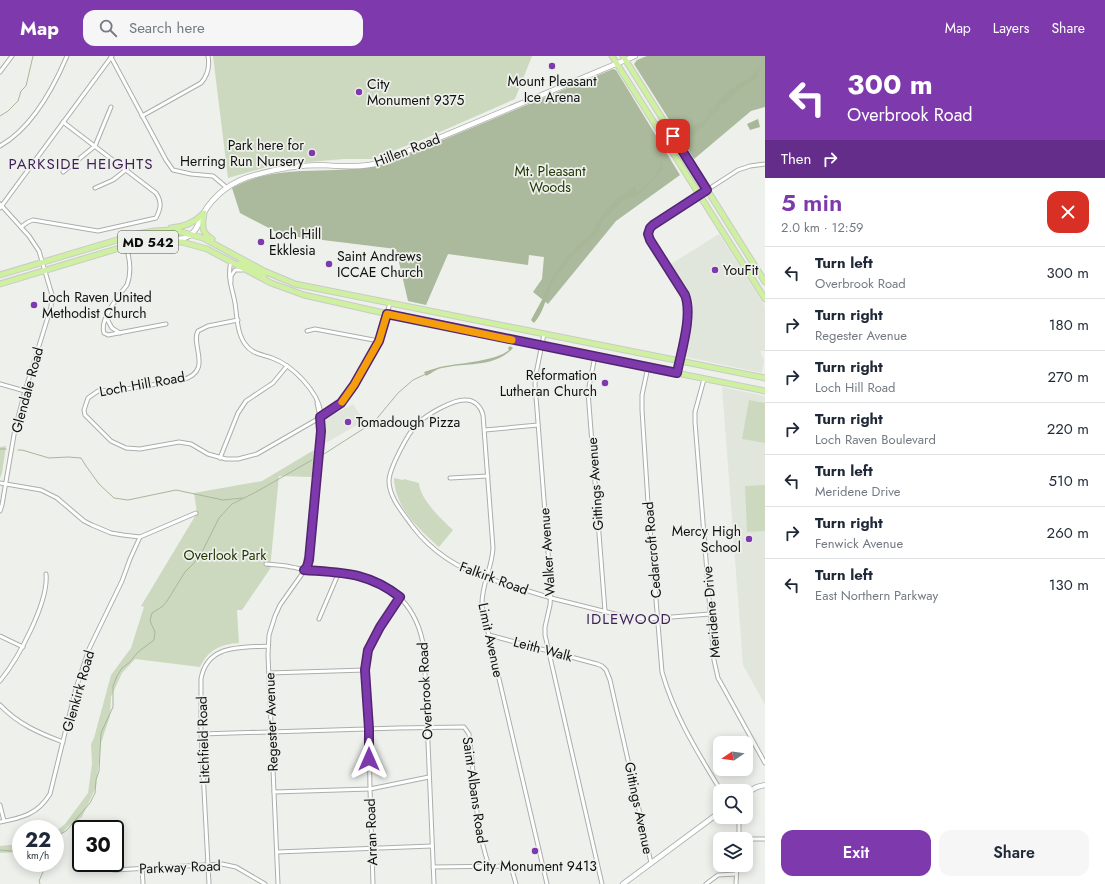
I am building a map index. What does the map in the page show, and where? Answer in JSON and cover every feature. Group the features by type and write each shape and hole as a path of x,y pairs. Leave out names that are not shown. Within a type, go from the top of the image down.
{"main road":[{"path":"612,56 765,299"},
{"path":"624,58 765,282"},
{"path":"155,231 195,222 204,213"},
{"path":"204,213 202,224 207,237 223,246 233,254"},
{"name":"MD 542","path":"0,275 126,237 155,231 174,230 203,238 275,276 295,284 390,303"},
{"name":"MD 542","path":"0,284 126,246 151,242 182,242 207,249 271,283 304,295 387,314 541,345"},
{"path":"231,261 238,262 267,277 275,276"},
{"path":"360,308 358,301 361,297"},
{"path":"390,303 765,378"},
{"path":"541,345 765,391"}],"street":[{"path":"0,72 12,56"},
{"path":"0,146 26,125 54,84 67,56"},
{"path":"1,206 112,56 142,116 173,170 213,176 226,187"},
{"path":"142,116 201,84 208,71 208,56"},
{"name":"Hillen Road","path":"191,234 198,226 204,213 221,191 233,183 253,175 283,169 320,165 356,166 379,163 617,63 624,58 635,56"},
{"path":"63,172 95,146 111,107"},
{"path":"21,227 33,220 98,231 156,218 161,206 160,199 156,193 127,169 63,122"},
{"path":"677,373 686,327 688,306 685,295 648,237 650,228 658,221 743,168 765,164"},
{"path":"95,188 112,180 127,169"},
{"name":"Glendale Road","path":"0,511 15,429 52,302 52,295 43,262 36,246 21,227 1,206"},
{"path":"166,324 108,335 104,333 102,329 109,310 129,280 130,256 126,246 142,239 161,237 183,239 191,234"},
{"name":"Regester Avenue","path":"231,261 228,276 243,341 253,352 280,361 306,382 321,413 321,431 307,567 275,616 269,635 268,646 278,884"},
{"path":"231,284 231,276 235,270 239,269 249,272"},
{"name":"Loch Hill Road","path":"238,320 208,326 198,331 196,339 200,360 196,371 189,377 182,380 131,388 98,391 88,398 84,410 85,415 111,441 123,447 140,449 183,443 191,444 208,454 220,458 238,459 256,454 320,417 341,403 347,396 379,341 390,303"},
{"path":"106,319 112,328 120,333"},
{"path":"307,331 315,329 379,341"},
{"name":"Walker Avenue","path":"544,334 535,380 551,598 545,634 602,884"},
{"name":"Gittings Avenue","path":"595,356 588,392 605,611"},
{"path":"220,458 238,413 246,401 273,383 287,366"},
{"name":"Cedarcroft Road","path":"648,367 642,395 642,410 647,499 662,672 668,693 685,729 717,784"},
{"name":"Meridene Drive","path":"704,378 695,412 695,422 714,660 718,678 765,763"},
{"path":"0,384 25,391"},
{"name":"Falkirk Road","path":"468,400 461,400 444,407 418,423 391,471 389,482 395,501 411,524 427,542 451,562 474,573 551,598 631,618 657,618 710,614"},
{"name":"Limit Avenue","path":"468,400 476,404 482,410 485,430 493,548 492,562 482,593 482,598 489,635 547,884"},
{"path":"485,430 538,425"},
{"path":"450,478 488,476"},
{"path":"0,483 32,488 49,493 84,521 102,530 123,536 140,537 196,513"},
{"name":"Glenkirk Road","path":"2,822 30,813 43,805 50,794 53,787 76,688 89,649 122,581 140,537"},
{"name":"Overbrook Road","path":"266,564 304,570 340,572 370,579 386,587 400,597 410,609 422,638 428,727 434,884"},
{"path":"320,619 340,572"},
{"path":"0,681 23,647 44,595 47,581 46,574"},
{"name":"Arran Road","path":"373,884 369,729 365,670 370,645 400,597"},
{"name":"Leith Walk","path":"489,635 597,664"},
{"path":"0,636 23,647"},
{"name":"Litchfield Road","path":"209,884 201,734 202,670 212,657 223,650 268,646"},
{"name":"Gittings Avenue","path":"597,664 604,668 610,680 651,863"},
{"path":"269,673 365,670"},
{"path":"0,705 26,727 63,742"},
{"name":"Saint Albans Road","path":"201,734 460,726 468,732 481,837 489,866"},
{"path":"274,792 370,789 429,777"},
{"path":"753,789 765,785"},
{"path":"0,805 2,822"},
{"path":"623,884 713,817"},
{"path":"753,839 765,839"},
{"path":"276,852 432,846"},
{"name":"Parkway Road","path":"124,869 222,864 236,867 265,884"},
{"path":"433,867 505,866 512,870 516,884"},
{"path":"142,867 143,884"},
{"path":"706,884 718,876 736,874 736,884"}],"shaded area":[{"path":"765,63 757,72 757,78 741,88 729,100 721,105 718,110 712,114 705,125 693,136 689,131 694,128 693,126 698,122 702,123 708,116 710,110 713,111 722,97 741,82 749,79"},
{"path":"758,119 760,127 750,130 747,124"},
{"path":"659,160 664,164 662,167 663,169 636,197 628,198 619,203 601,223 600,229 590,241 571,256 568,260 568,264 555,278 541,313 534,323 531,320 552,278 564,260 591,234 596,223 613,202 635,186 637,191 636,195 652,179 660,165"},
{"path":"719,234 765,306 765,351 760,351 764,360 762,373 686,357 693,321 693,302 671,264"},
{"path":"510,346 513,348 506,354 489,362 442,368 426,376 424,372 442,366 496,357 509,350 508,348"},
{"name":"Mercy High School","path":"722,387 765,396 765,705 743,665"},
{"path":"353,404 364,421 324,444 326,419"}],"green space":[{"path":"213,56 532,56 515,99 424,139 372,159 344,159 274,165 228,178"},
{"path":"647,56 765,56 765,107 751,111 694,159 634,64 637,60"},
{"name":"Mt. Pleasant Woods","path":"613,69 616,70 680,175 616,221 548,304 533,292 542,279 544,257 529,255 528,265 448,254 426,305 408,301 396,249 282,235 240,213 232,188 250,180 288,172 366,168 385,164"},
{"path":"749,400 765,403 765,443 742,439"},
{"path":"6,446 2,473 0,478 0,447"},
{"name":"Overlook Park","path":"314,450 312,477 279,476 270,569 242,610 237,610 239,643 226,645 211,652 200,667 135,659 122,673 111,697 110,716 101,743 96,787 82,817 77,820 72,820 72,823 64,831 64,825 88,793 92,764 91,744 94,738 111,675 131,648 144,607 141,606 197,513 194,493 262,481"},
{"path":"394,478 419,483 420,489 427,502 437,515 453,530 439,547 416,525 403,508 395,489"},
{"path":"765,485 765,531 747,532 745,486"},
{"path":"12,845 12,852 0,853 0,846"}],"waterway":[{"path":"0,116 8,111 18,101 21,91 26,86 33,56"},
{"path":"324,454 374,422 398,393 413,380 426,374"},
{"path":"0,449 6,449"},
{"path":"18,450 49,458 81,458 99,484 114,498 128,500 176,490 223,500 242,498"},
{"path":"64,832 90,803 95,793 96,780 99,771 101,733 113,707 113,686 122,668 130,662 138,652 154,640 155,632 150,621 152,613 163,606 167,601 185,572 201,554 219,518 232,504 312,460"},
{"path":"0,850 12,851"},
{"path":"40,884 39,881 43,872"}],"slow traffic":[{"path":"342,402 354,385 379,341 387,314 512,340"}],"place":[{"name":"Mount Pleasant Ice Arena","path":"552,66"},
{"name":"City Monument 9375","path":"359,92"},
{"name":"Park here for Herring Run Nursery","path":"312,153"},
{"name":"Loch Hill Ekklesia","path":"261,242"},
{"name":"Saint Andrews ICCAE Church","path":"329,264"},
{"name":"YouFit","path":"715,270"},
{"name":"Loch Raven United Methodist Church","path":"34,305"},
{"name":"Reformation Lutheran Church","path":"605,383"},
{"name":"Tomadough Pizza","path":"348,422"},
{"name":"Mercy High School","path":"749,539"},
{"name":"City Monument 9413","path":"535,851"}],"district":[{"name":"PARKSIDE HEIGHTS","path":"81,164"},
{"name":"IDLEWOOD","path":"629,619"}],"route":[{"path":"369,759 369,729 365,670 366,658 370,645 380,627 400,597 379,583 360,576 340,572 304,570 307,567 309,560 321,431 320,417 341,403 347,396 379,341 387,314 677,373 686,327 688,306 685,295 648,237 648,234 650,228 658,221 707,190 673,136"}]}
